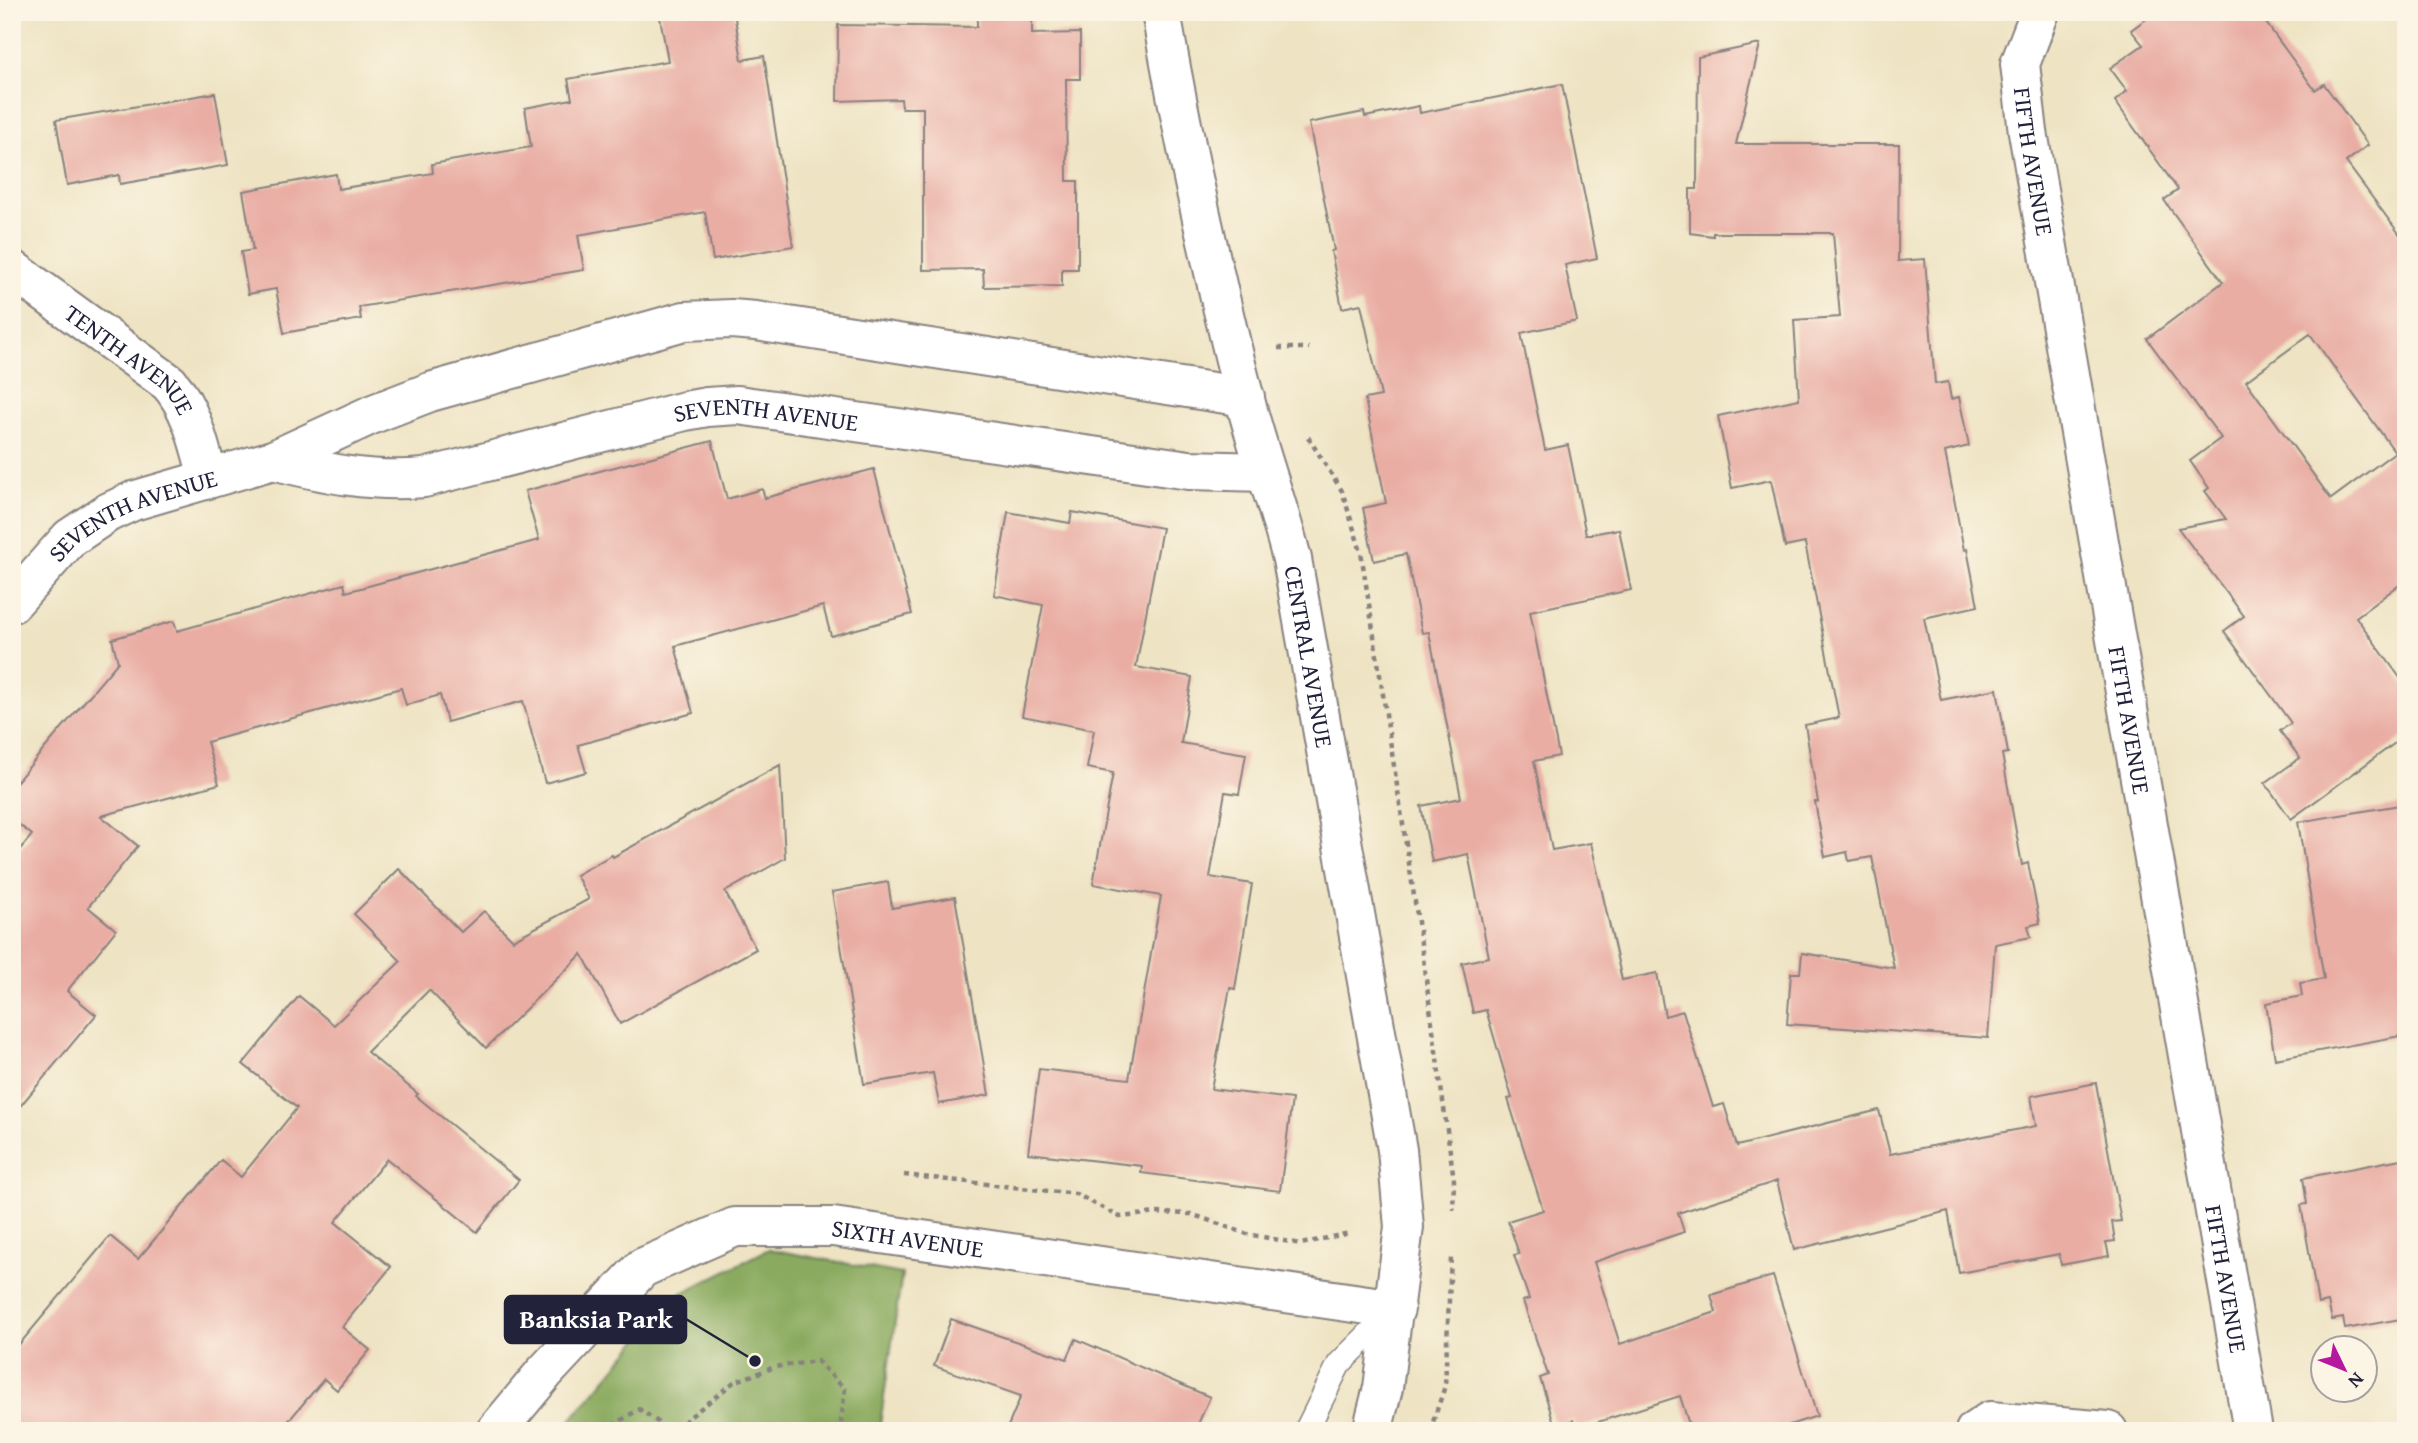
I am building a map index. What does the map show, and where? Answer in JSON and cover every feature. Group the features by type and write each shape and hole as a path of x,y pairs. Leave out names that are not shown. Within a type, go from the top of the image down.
{"street":[{"name":"CENTRAL AVENUE","path":"1161,12 1190,170 1245,397 1292,559 1397,1150 1404,1227 1383,1388 1372,1431"},
{"name":"FIFTH AVENUE","path":"2039,12 2020,64 2028,132 2253,1431"},
{"name":"TENTH AVENUE","path":"12,269 169,383 181,397 189,415 208,477"},
{"name":"SEVENTH AVENUE","path":"12,603 70,538 97,519 133,501 273,460 373,414 430,392 662,326 699,318 755,321 1245,397"},
{"name":"SEVENTH AVENUE","path":"273,460 348,477 387,480 424,478 685,411 738,405 1189,470 1265,472"},
{"name":"SIXTH AVENUE","path":"496,1431 545,1371 642,1268 735,1227 833,1227 1395,1309"},
{"path":"1975,1431 1990,1421 2108,1431"}],"lane":[{"path":"1306,1431 1339,1364 1395,1309"}],"path":[{"path":"1275,348 1309,348"},
{"path":"1302,428 1342,491 1361,552 1418,915 1454,1180 1452,1221"},
{"path":"904,1175 1076,1194 1120,1217 1156,1213 1191,1214 1247,1234 1301,1244 1349,1233"},
{"path":"1430,1431 1445,1386 1451,1249"},
{"path":"678,1431 686,1420 734,1382 775,1367 817,1361 845,1389 840,1431"},
{"path":"604,1431 639,1409 671,1431"},
{"path":"567,1425 574,1431"}],"green space":[{"path":"769,1249 902,1274 879,1431 562,1431 674,1297"}],"building":[{"path":"659,12 734,12 742,60 764,56 793,246 713,260 705,212 578,235 584,270 359,307 361,319 284,333 276,289 248,294 241,252 253,250 243,191 336,174 338,189 433,173 432,164 531,147 525,108 572,99 568,79 668,61"},
{"path":"977,12 1032,12 1032,34 1080,33 1080,79 1066,79 1067,181 1078,181 1078,269 1062,269 1062,286 984,287 983,269 923,270 923,108 902,108 901,99 837,101 838,25 977,27"},
{"path":"2156,12 2258,12 2315,90 2324,84 2368,145 2346,162 2406,243 2406,580 2356,617 2406,686 2406,735 2291,819 2265,783 2300,758 2280,731 2291,723 2224,631 2244,616 2178,528 2226,519 2205,491 2209,488 2190,461 2221,438 2147,339 2223,282 2164,200 2178,190 2115,101 2127,91 2110,68 2143,45 2131,30","holes":["2310,334 2395,452 2331,499 2246,381"]},
{"path":"1760,44 1736,144 1899,144 1898,261 1925,259 1935,384 1948,382 1951,399 1959,397 1969,446 1945,452 1978,606 1924,618 1941,700 1997,689 2008,753 2002,754 2022,865 2028,863 2040,923 2028,926 2031,937 1995,944 1988,1038 1787,1024 1791,973 1800,973 1802,953 1894,968 1872,857 1849,861 1847,852 1825,857 1805,725 1839,718 1805,543 1785,547 1771,480 1732,488 1718,416 1799,399 1794,320 1840,317 1833,233 1713,233 1713,236 1690,233 1690,189 1697,189 1698,57"},
{"path":"1562,84 1597,258 1565,265 1577,321 1521,333 1545,450 1568,445 1586,535 1619,529 1631,590 1530,611 1559,756 1534,761 1552,850 1591,843 1622,980 1657,973 1665,1016 1683,1011 1713,1107 1724,1104 1737,1146 1879,1110 1890,1154 2036,1126 2031,1096 2096,1083 2121,1221 2112,1222 2115,1241 2106,1242 2109,1256 2061,1265 2059,1254 1959,1273 1948,1211 1794,1250 1777,1181 1678,1213 1684,1232 1594,1262 1620,1344 1716,1312 1711,1295 1773,1276 1817,1416 1771,1431 1691,1431 1680,1396 1576,1429 1573,1420 1555,1426 1540,1378 1548,1375 1523,1301 1529,1299 1514,1255 1519,1254 1508,1221 1543,1210 1508,1099 1512,1098 1486,1010 1473,1013 1462,963 1489,957 1468,854 1432,862 1421,806 1461,798 1429,632 1422,633 1406,554 1374,561 1363,508 1386,503 1365,399 1381,396 1361,304 1342,308 1331,251 1334,250 1309,123 1364,112 1365,117 1419,106 1420,113"},
{"path":"215,93 228,165 120,184 119,175 67,185 56,120"},
{"path":"712,441 727,499 762,489 765,498 874,469 912,614 831,636 823,606 675,646 693,713 578,745 586,772 545,783 523,701 447,722 440,695 406,705 401,688 207,742 219,784 101,816 138,846 88,907 116,930 67,991 96,1015 12,1116 12,859 32,835 12,819 12,787 118,662 112,639 174,621 177,631 344,584 346,592 539,540 525,491"},
{"path":"1008,512 1070,523 1072,512 1162,528 1136,667 1192,677 1181,743 1246,754 1239,794 1225,792 1210,877 1252,884 1235,989 1230,988 1211,1089 1292,1099 1280,1191 1141,1173 1142,1166 1028,1153 1039,1069 1129,1079 1161,896 1093,884 1113,773 1087,768 1094,730 1022,716 1043,605 994,595"},
{"path":"780,765 785,858 725,892 756,949 620,1024 582,954 486,1048 429,990 367,1052 519,1180 477,1232 387,1159 335,1222 391,1267 342,1327 370,1350 337,1390 324,1379 280,1431 12,1431 12,1353 110,1236 138,1259 221,1160 241,1177 297,1108 243,1064 299,996 334,1025 401,961 354,914 399,869 461,932 484,911 513,940 589,899 576,875"},
{"path":"2406,804 2406,1035 2275,1059 2266,1003 2302,996 2300,983 2324,979 2298,822"},
{"path":"888,882 892,908 955,897 989,1095 939,1104 933,1073 864,1084 832,892"},
{"path":"2406,1158 2406,1318 2345,1329 2343,1318 2332,1320 2328,1302 2318,1304 2301,1205 2307,1204 2303,1178"},
{"path":"951,1319 1067,1359 1076,1339 1210,1397 1195,1431 1006,1431 1021,1396 934,1366"}],"place":[{"name":"Banksia Park","path":"755,1361"}]}
